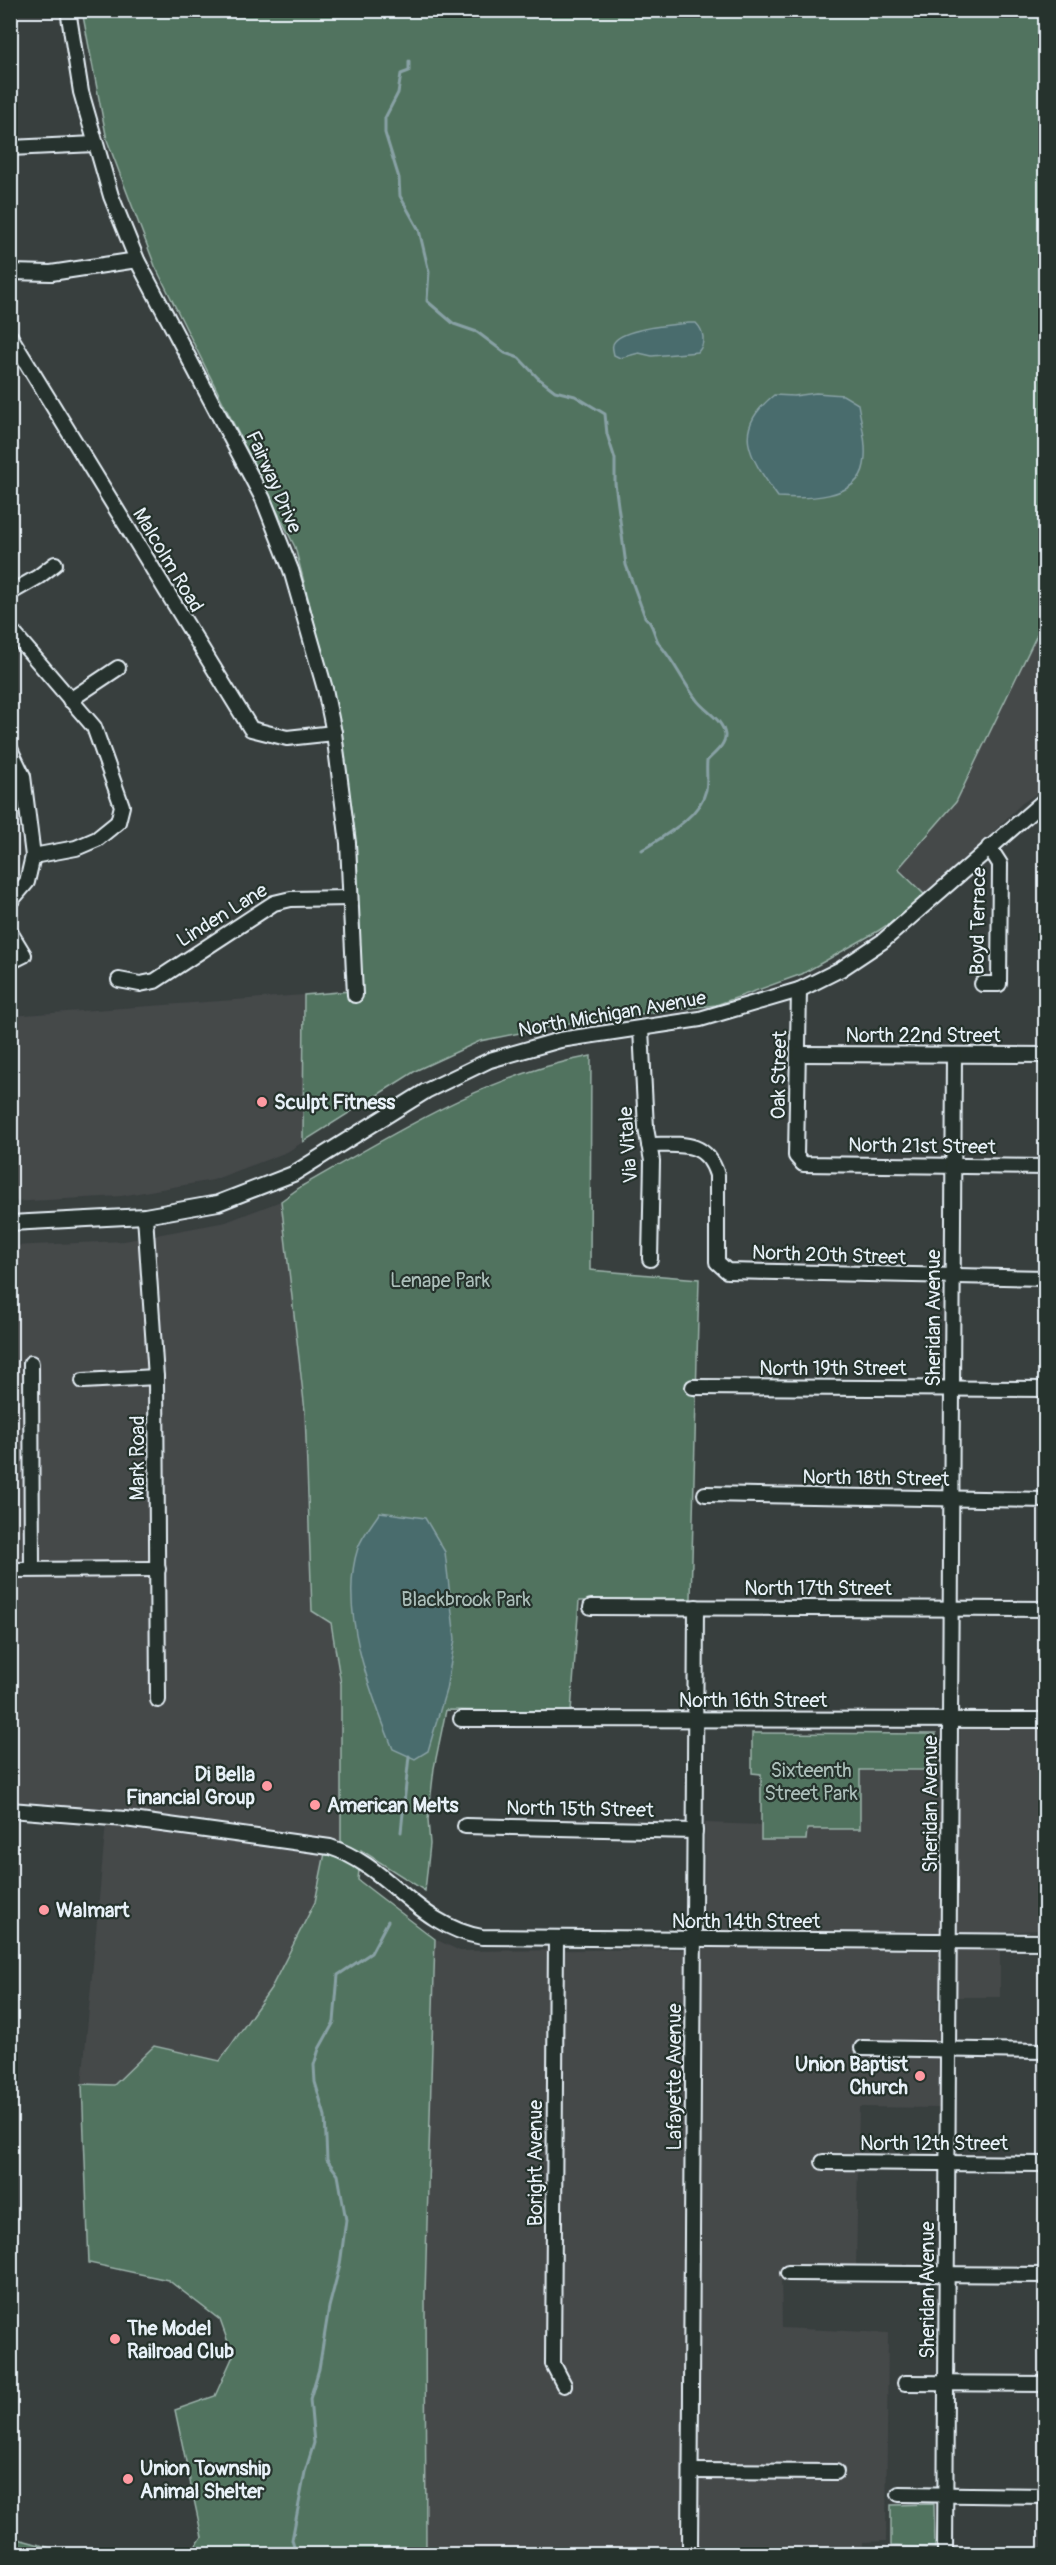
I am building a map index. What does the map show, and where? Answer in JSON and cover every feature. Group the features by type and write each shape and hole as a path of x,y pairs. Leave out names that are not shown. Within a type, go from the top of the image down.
{"street":[{"name":"Fairway Drive","path":"68,10 81,92 94,144 137,260 263,499 291,570 325,688 334,733 348,843 355,995"},
{"path":"10,148 94,144"},
{"path":"10,272 51,273 137,260"},
{"name":"Malcolm Road","path":"10,336 250,729 287,738 334,733"},
{"path":"10,593 55,564"},
{"path":"10,629 93,727 100,741 108,773 120,798 121,815 110,830 97,839 76,848 33,856"},
{"path":"70,700 118,668"},
{"path":"10,749 23,776 33,856 27,882 10,902"},
{"name":"North Michigan Avenue","path":"10,1223 145,1216 218,1203 293,1173 426,1091 490,1060 560,1040 642,1029 726,1013 799,990 841,969 883,941 1046,799"},
{"name":"Boyd Terrace","path":"982,984 999,984 1000,864 989,847"},
{"name":"Linden Lane","path":"119,980 140,984 155,981 283,900 350,898"},
{"path":"10,932 24,955 10,962"},
{"name":"Oak Street","path":"799,990 800,1054 796,1156 800,1160"},
{"name":"Via Vitale","path":"642,1029 651,1161 650,1258"},
{"name":"North 22nd Street","path":"800,1054 1046,1055"},
{"name":"Sheridan Avenue","path":"945,2554 954,1055"},
{"name":"North 20th Street","path":"649,1145 694,1147 707,1153 714,1164 717,1175 717,1262 727,1271 1046,1278"},
{"name":"North 21st Street","path":"800,1160 803,1164 1046,1167"},
{"name":"Mark Road","path":"145,1216 156,1377 158,1700"},
{"path":"31,1363 32,1569"},
{"path":"83,1381 156,1377"},
{"name":"North 19th Street","path":"693,1386 1046,1389"},
{"name":"North 18th Street","path":"705,1494 1046,1500"},
{"path":"10,1570 158,1569"},
{"name":"North 17th Street","path":"591,1607 1046,1609"},
{"name":"Lafayette Avenue","path":"690,2548 696,1607"},
{"name":"North 16th Street","path":"461,1719 1046,1720"},
{"name":"North 14th Street","path":"10,1810 133,1820 330,1847 359,1861 418,1908 448,1928 493,1939 1046,1942"},
{"name":"North 15th Street","path":"465,1826 695,1831"},
{"name":"Boright Avenue","path":"556,1939 553,2364 564,2385"},
{"path":"862,2048 1046,2050"},
{"name":"North 12th Street","path":"823,2162 1046,2163"},
{"path":"788,2273 1046,2275"},
{"path":"905,2383 1046,2384"},
{"path":"691,2471 836,2472"},
{"path":"899,2494 1046,2496"}],"shaded area":[{"path":"1045,618 1045,788 1021,804 928,898 898,869 956,802"},
{"path":"304,995 303,1142 287,1152 213,1180 121,1196 11,1202 10,1016"},
{"path":"281,1201 305,1411 307,1517 331,1623 341,1684 341,1842 325,1853 315,1902 271,1988 220,2061 154,2046 114,2085 82,2084 107,1811 11,1804 10,1246 124,1241 226,1222"},
{"path":"960,1727 1045,1727 1044,1930 1000,1932 1000,1997 938,1997 939,2108 859,2107 856,2269 781,2270 782,2328 888,2333 886,2541 863,2542 863,2554 426,2554 425,2294 435,1939 460,1951 704,1949 705,1823 761,1825 762,1840 806,1840 807,1829 859,1829 860,1770 959,1771"}],"green space":[{"path":"82,11 1045,11 1045,618 956,802 898,869 928,898 878,931 802,974 716,1005 580,1021 480,1041 417,1070 303,1142 304,995 362,990 356,854 342,731 295,547 155,266 107,140"},
{"name":"Lenape Park","path":"591,1056 590,1270 699,1279 691,1599 579,1601 571,1712 446,1710 434,1768 428,1820 430,1844 425,1891 361,1850 358,1880 435,1939 425,2294 426,2554 190,2554 202,2537 175,2410 215,2396 233,2356 220,2320 168,2280 89,2263 82,2084 114,2085 154,2046 220,2061 271,1988 315,1902 325,1853 341,1842 341,1684 331,1623 312,1611 305,1411 281,1201 302,1186 371,1146 477,1092 552,1065"},
{"name":"Sixteenth Street Park","path":"752,1733 936,1734 936,1770 860,1770 860,1829 807,1829 806,1840 761,1840 761,1774 752,1773"},
{"path":"934,2504 935,2548 891,2546 891,2505"},
{"path":"11,2537 72,2554 11,2554"}],"water":[{"path":"696,323 702,333 703,341 698,352 652,356 639,353 620,358 614,355 614,343 629,333"},
{"path":"816,393 843,395 858,404 865,442 864,465 860,477 852,485 828,495 802,498 778,497 753,457 748,433 752,421 760,408 774,395 794,396"},
{"path":"380,1512 425,1518 445,1552 455,1639 446,1690 428,1751 415,1759 393,1749 375,1702 359,1650 354,1623 353,1572 358,1548"}],"waterway":[{"path":"409,61 409,71 401,74 398,93 385,118 385,133 399,178 400,196 419,230 429,272 427,301 454,324 477,332 505,353 519,358 538,378 555,391 575,396 605,414 607,434 615,459 615,483 626,565 645,617 651,623 658,642 691,692 724,729 725,739 707,761 706,790 697,809 680,825 642,850"},
{"path":"401,1832 409,1756"},
{"path":"296,2554 292,2540 305,2472 314,2443 310,2399 319,2369 329,2307 340,2265 346,2220 338,2175 327,2160 325,2116 315,2082 314,2065 319,2049 334,2022 338,1975 371,1953 388,1921"}],"place":[{"name":"Sculpt Fitness","path":"262,1102"},
{"name":"Di Bella Financial Group","path":"267,1786"},
{"name":"American Melts","path":"315,1805"},
{"name":"Walmart","path":"44,1910"},
{"name":"Union Baptist Church","path":"920,2076"},
{"name":"The Model Railroad Club","path":"115,2339"},
{"name":"Union Township Animal Shelter","path":"128,2479"}],"park label":[{"name":"Blackbrook Park","path":"466,1599"}]}
